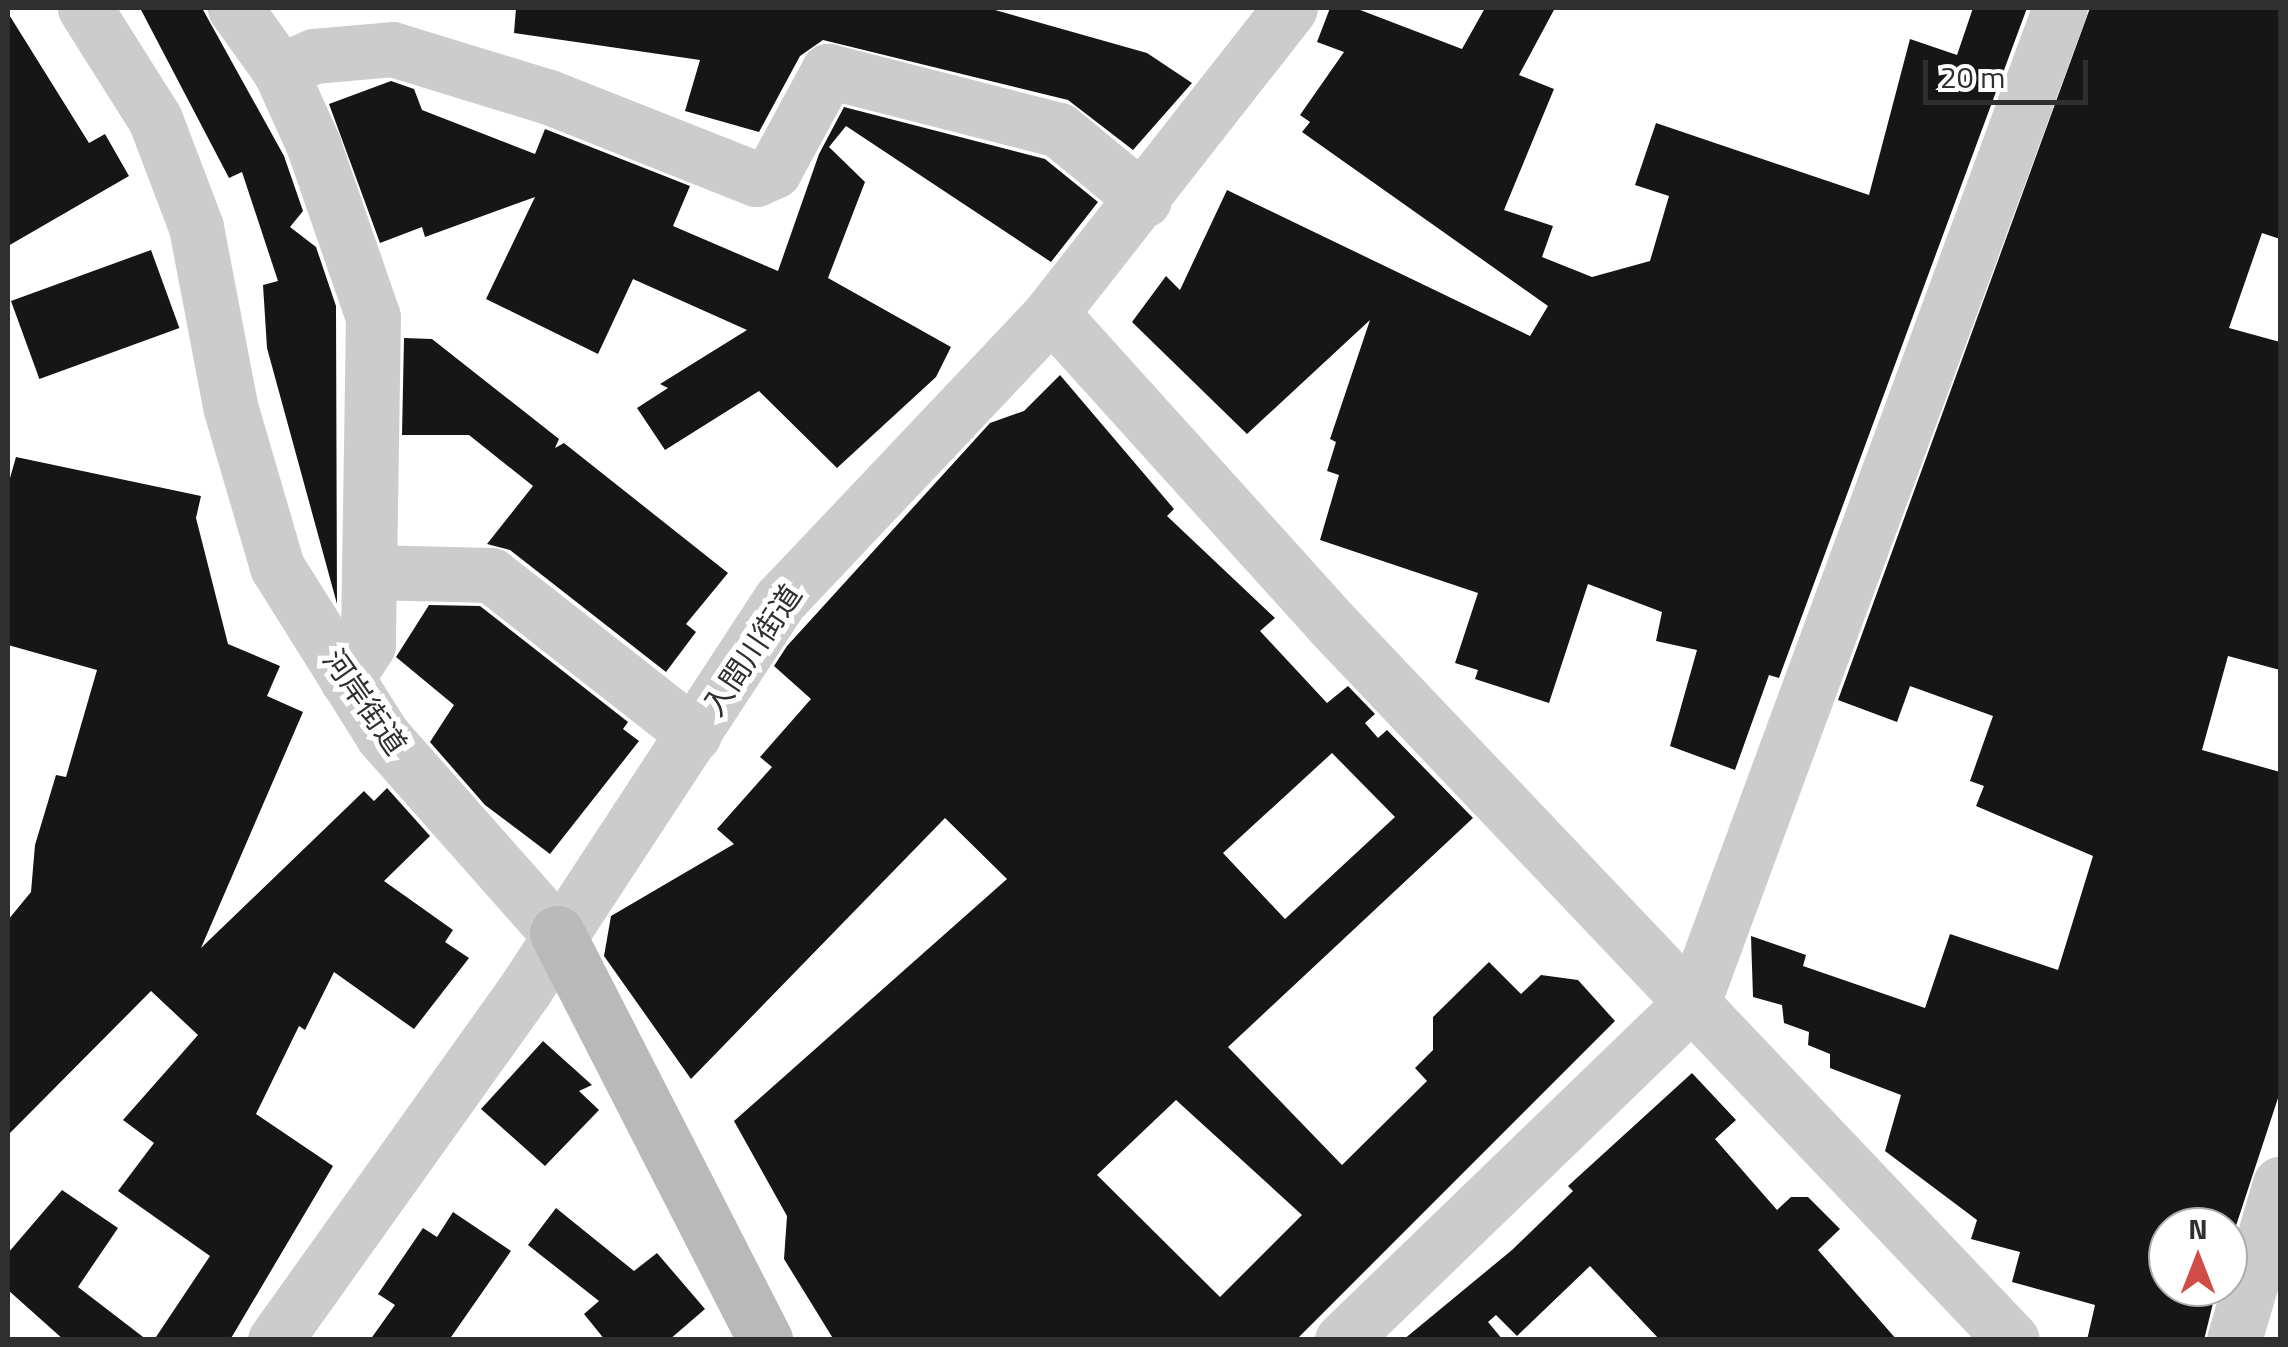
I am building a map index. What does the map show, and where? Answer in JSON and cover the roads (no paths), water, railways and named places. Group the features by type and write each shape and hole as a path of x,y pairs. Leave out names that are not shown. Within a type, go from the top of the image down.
{"street":[{"name":"河岸街道","path":"85,8 155,119 196,227 230,406 277,566 383,736 557,932 765,1340"},
{"path":"234,8 280,72 372,317 368,646 346,678"},
{"name":"入間川街道","path":"275,1340 526,988 557,932 694,734 780,599 1051,312 1144,200 1290,8"},
{"path":"1342,1340 1694,1000 2060,8"},
{"path":"280,72 314,56 392,50 548,97 756,179 774,172 828,70 1059,130 1144,200"},
{"path":"1051,312 1330,622 1694,1000 2012,1340"},
{"path":"370,572 491,575 694,734"},
{"path":"2234,1340 2280,1184"}]}
